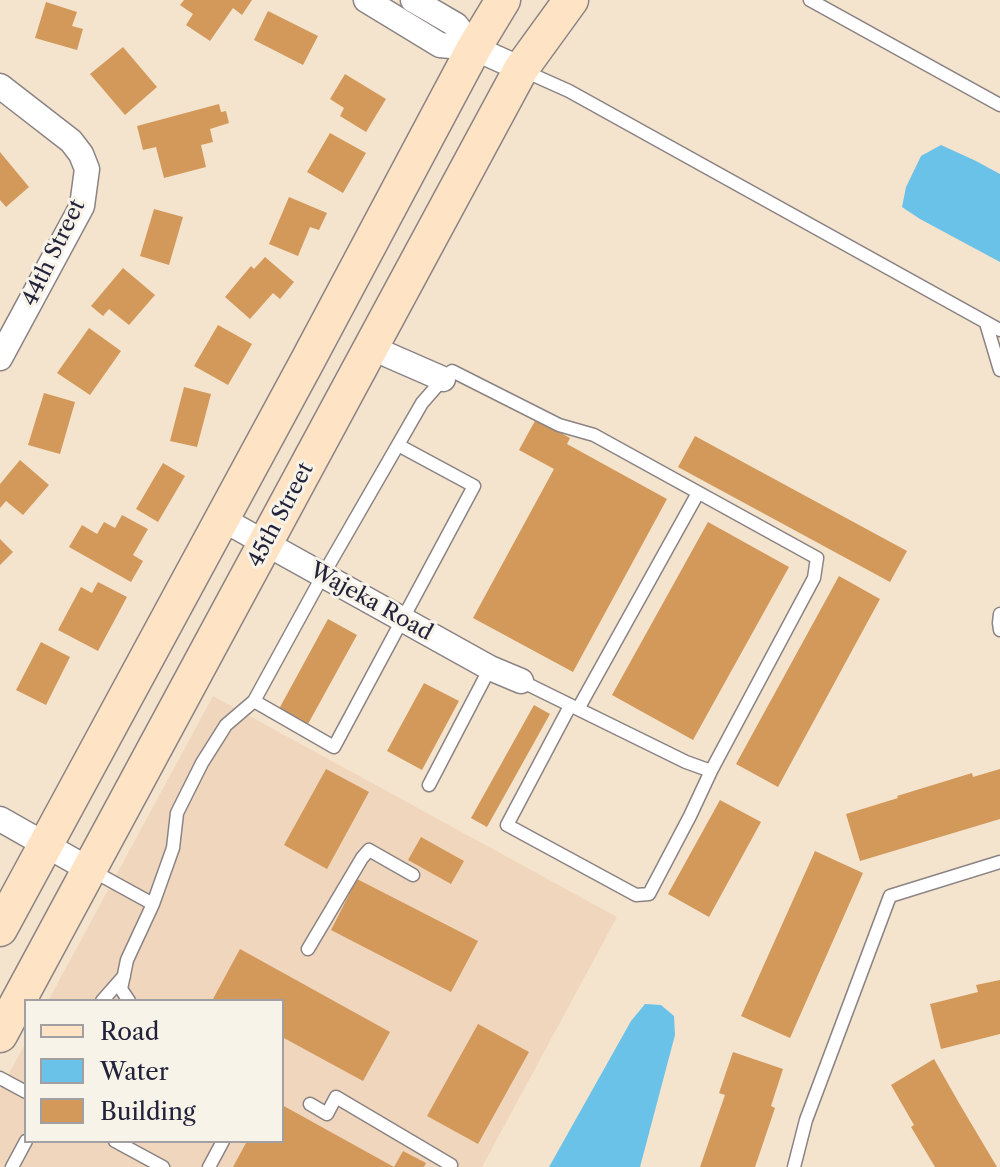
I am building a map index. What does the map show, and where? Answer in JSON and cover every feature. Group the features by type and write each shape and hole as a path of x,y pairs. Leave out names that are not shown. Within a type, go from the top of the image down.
{"main road":[{"path":"0,929 474,48 503,0"},
{"name":"45th Street","path":"0,1035 521,69 571,0"}],"street":[{"path":"366,0 440,45 474,48 521,69"},
{"path":"413,0 456,25 474,48"},
{"name":"44th Street","path":"0,86 71,141 87,169 82,206 0,358"},
{"path":"372,348 443,379"},
{"name":"Wajeka Road","path":"222,519 490,668 521,681"},
{"path":"0,819 90,870"}],"lane":[{"path":"810,0 1000,105"},
{"path":"521,69 582,99 1000,330"},
{"path":"986,323 1000,370"},
{"path":"128,999 121,989 127,960 153,904 173,848 177,813 202,763 226,725 254,701 422,403 452,371 559,425 594,435 817,558 814,578 649,894 636,895 507,825 698,493"},
{"path":"254,701 334,747 474,486 398,445"},
{"path":"1000,614 1000,630"},
{"path":"429,785 490,668"},
{"path":"521,681 686,762 711,771"},
{"path":"308,949 369,850 413,875"},
{"path":"794,1167 806,1120 890,896 1000,862"},
{"path":"90,870 153,904"},
{"path":"104,999 124,976"},
{"path":"0,1078 24,1091"},
{"path":"310,1104 327,1114 336,1097 450,1167"},
{"path":"12,1167 25,1143"},
{"path":"119,1143 163,1167"},
{"path":"209,1167 222,1143"}],"shaded area":[{"path":"213,696 617,917 482,1167 0,1167 0,1090 24,1046 24,1143 284,1143 284,999 49,999"}],"water":[{"path":"941,145 1000,174 1000,262 902,207 906,187 921,156"},
{"path":"645,1004 661,1005 674,1016 675,1035 640,1167 549,1167 631,1021"}],"building":[{"path":"184,0 252,0 242,15 233,8 210,41 186,25 193,14 180,5"},
{"path":"46,2 77,12 72,26 83,29 77,50 35,38"},
{"path":"268,11 318,36 303,65 254,40"},
{"path":"123,47 157,87 125,115 90,74"},
{"path":"345,74 386,99 366,132 340,116 344,108 330,99"},
{"path":"219,104 221,112 226,111 229,123 210,129 213,142 201,145 206,167 164,178 156,147 143,150 137,126"},
{"path":"330,133 366,153 343,193 307,172"},
{"path":"0,152 29,187 6,207 0,200"},
{"path":"289,197 327,213 319,230 310,227 298,256 269,244"},
{"path":"154,209 183,217 169,265 140,256"},
{"path":"265,257 294,282 280,299 273,293 250,319 225,297 251,266 254,269"},
{"path":"123,268 155,295 129,325 109,309 103,316 91,306"},
{"path":"218,325 252,344 228,385 194,366"},
{"path":"89,328 121,351 90,395 57,373"},
{"path":"184,387 211,394 197,447 170,441"},
{"path":"44,393 75,402 60,454 28,445"},
{"path":"536,419 570,438 567,444 667,499 573,672 473,618 554,469 519,450"},
{"path":"695,436 907,551 890,582 678,467"},
{"path":"20,460 49,485 23,515 6,501 0,508 0,484"},
{"path":"163,463 185,476 158,522 136,509"},
{"path":"122,515 148,529 133,555 143,561 131,582 69,547 82,525 97,534 104,522 115,528"},
{"path":"708,522 789,567 693,740 612,695"},
{"path":"0,539 13,552 0,565"},
{"path":"839,576 880,599 778,787 736,764"},
{"path":"98,582 127,597 98,651 58,630 81,587 92,593"},
{"path":"328,619 357,635 308,724 279,709"},
{"path":"41,642 70,657 46,705 16,690"},
{"path":"424,683 459,701 422,770 387,751"},
{"path":"534,705 550,714 487,827 471,818"},
{"path":"326,769 369,792 327,869 284,845"},
{"path":"1000,769 1000,819 860,861 846,814 972,773 973,777"},
{"path":"720,800 761,822 709,917 668,894"},
{"path":"421,837 464,861 451,884 408,860"},
{"path":"815,851 863,873 790,1038 741,1016"},
{"path":"357,879 478,941 451,992 331,930"},
{"path":"240,949 390,1032 363,1081 284,1038 284,999 213,999"},
{"path":"1000,980 1000,1034 941,1049 930,1004 978,992 976,985"},
{"path":"478,1024 529,1052 478,1144 427,1116"},
{"path":"733,1052 783,1069 771,1106 775,1108 755,1167 700,1167 725,1095 719,1093"},
{"path":"934,1059 997,1167 935,1167 911,1127 914,1125 891,1085"},
{"path":"284,1106 394,1167 233,1167 246,1143 284,1143"},
{"path":"403,1151 426,1163 424,1167 394,1167"}]}
